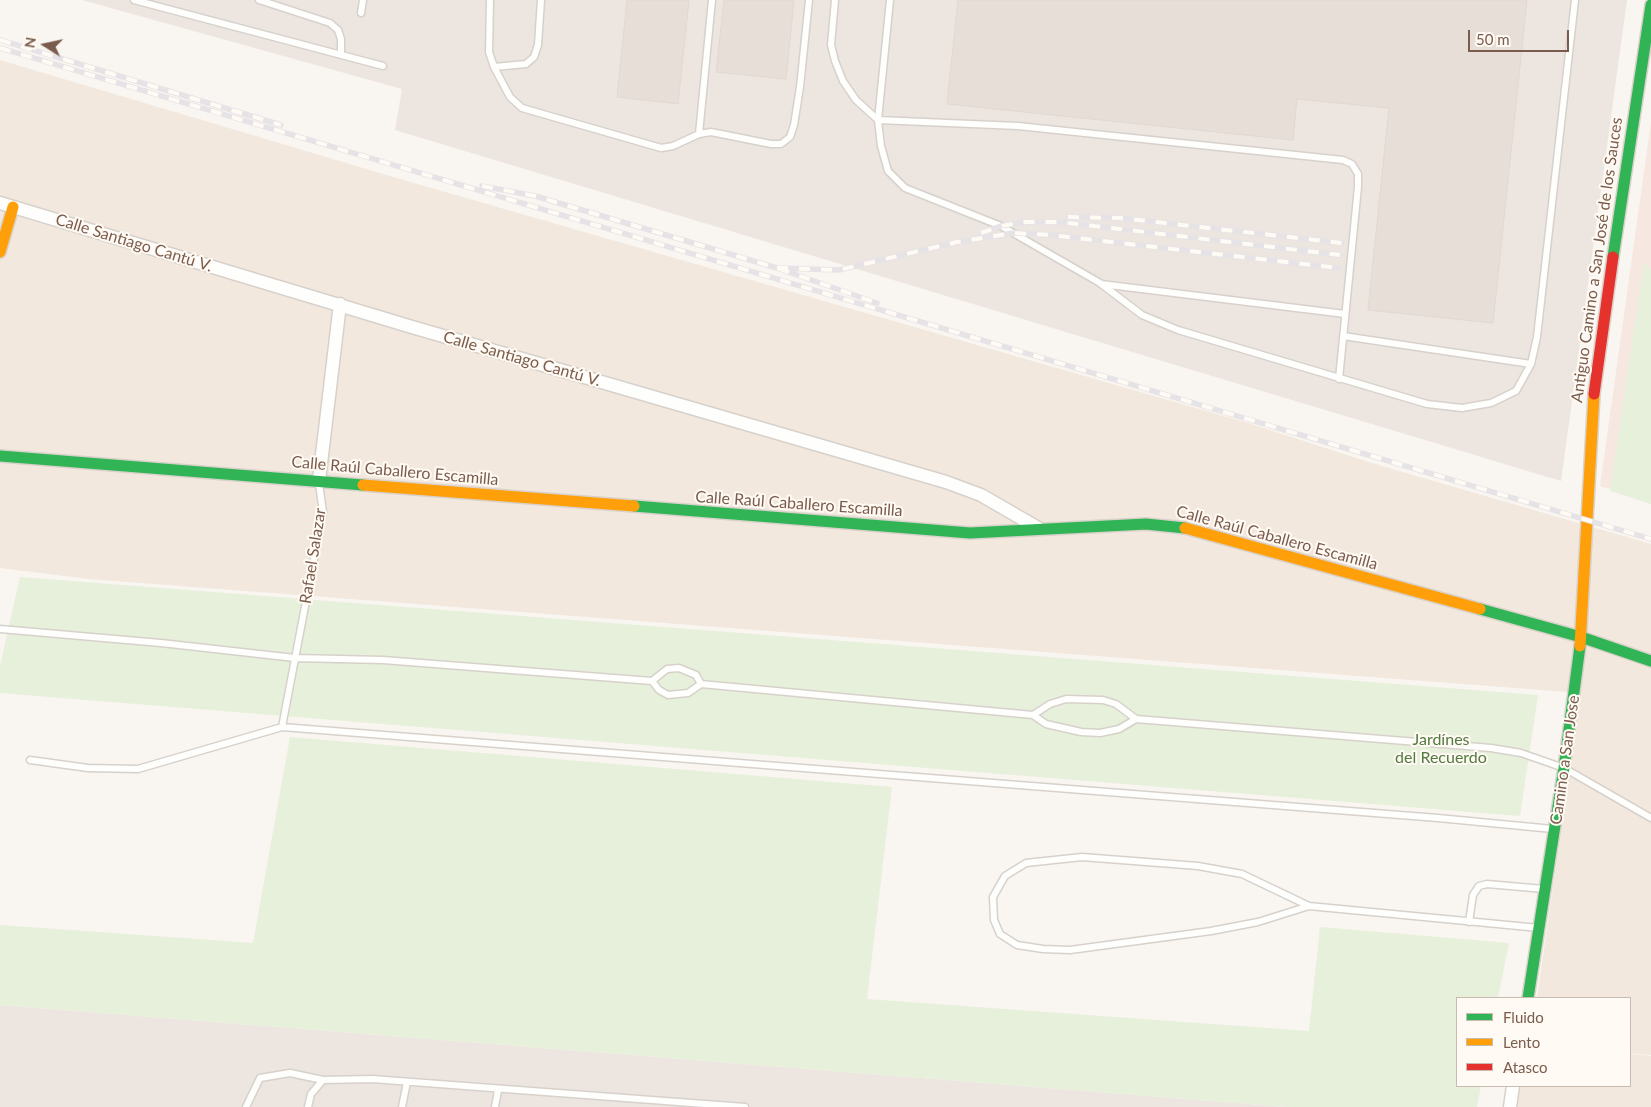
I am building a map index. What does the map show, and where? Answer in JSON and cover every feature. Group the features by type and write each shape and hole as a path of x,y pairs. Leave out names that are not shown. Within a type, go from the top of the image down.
{"street":[{"name":"Antiguo Camino a San José de los Sauces","path":"1586,520 1592,416 1599,351 1651,5"},
{"name":"Calle Santiago Cantú V.","path":"0,203 946,482 981,495 1038,528"},
{"path":"0,252 13,207"},
{"name":"Rafael Salazar","path":"318,480 340,304"},
{"name":"Calle Raúl Caballero Escamilla","path":"0,456 970,533 1038,528 1146,524 1173,526 1200,531 1581,637 1651,661"},
{"name":"Camino a San Jose","path":"1528,997 1564,768 1581,637 1586,520"},
{"path":"1510,1107 1514,1087"}],"lane":[{"path":"259,0 330,23 338,30 341,39 341,55"},
{"path":"361,13 363,0"},
{"path":"490,0 489,52 494,67 510,97 522,108 661,148 673,146 700,134 711,132 771,144 781,144 790,137 794,125 800,87 809,0"},
{"path":"494,67 526,64 534,57 538,45 541,0"},
{"path":"700,134 712,0"},
{"path":"835,0 831,45 835,61 843,81 856,100 878,120 1018,126 1343,160 1352,164 1358,174 1358,187 1339,379"},
{"path":"890,0 878,120 881,146 888,171 905,188 1001,226 1100,284 1142,315 1178,330 1426,404 1462,408 1491,404 1516,391 1531,364 1537,337 1575,0"},
{"path":"138,1 383,66"},
{"path":"1100,284 1345,314"},
{"path":"1343,336 1531,364"},
{"name":"Rafael Salazar","path":"282,727 323,512 318,480"},
{"path":"0,629 161,643 295,658 383,660 652,681 667,669 679,668 696,675 701,684"},
{"path":"652,681 659,690 668,695 688,694 701,684 1033,715 1046,724 1061,729 1100,733 1119,729 1136,719"},
{"path":"1033,715 1050,704 1066,699 1086,698 1116,704 1136,719 1491,748 1521,753 1564,768 1651,818"},
{"path":"30,760 88,768 138,769 282,727 1438,818 1555,829"},
{"path":"1309,906 1258,922 1211,931 1070,950 1043,949 1017,945 1000,934 994,920 993,896 1005,876 1026,863 1082,857 1198,866 1242,874 1309,906 1540,929"},
{"path":"1469,922 1473,895 1479,886 1487,884 1546,889"},
{"path":"246,1107 260,1078 290,1073 323,1080 372,1079 498,1090 654,1099 744,1107"},
{"path":"308,1107 311,1094 323,1080"},
{"path":"402,1107 407,1082"},
{"path":"495,1107 498,1090"},
{"path":"653,1107 654,1099"}],"shaded area":[{"path":"82,0 1627,0 1561,481 395,130 402,89"},
{"path":"0,60 400,179 1248,423 1375,464 1651,544 1651,1055 1631,1053 1631,997 1537,997 1581,693 89,579 0,568"},
{"path":"1651,122 1651,502 1600,486"},
{"path":"0,1005 1287,1107 0,1107"},
{"path":"1631,1054 1651,1056 1651,1107 1504,1107 1508,1087 1631,1087"}],"green space":[{"path":"1644,262 1651,269 1651,504 1610,491"},
{"name":"Jardínes del Recuerdo","path":"20,577 1538,695 1520,816 0,693 0,666"},
{"path":"290,737 892,787 867,999 1309,1031 1320,927 1509,943 1498,997 1456,997 1456,1087 1481,1087 1477,1107 1287,1107 0,1005 0,925 253,943"}],"building":[{"path":"627,0 689,0 678,104 617,97"},
{"path":"724,0 794,0 786,79 716,72"},
{"path":"958,0 1527,0 1493,323 1368,310 1389,108 1297,99 1293,140 947,104"}],"railway":[{"path":"0,40 281,125"},
{"path":"0,48 1651,539"},
{"path":"482,186 535,196 777,268 877,303"},
{"path":"1068,217 1120,218 1342,243"},
{"path":"981,233 1001,226 1025,222 1060,222 1340,255"},
{"path":"777,268 839,270 957,242 1014,233 1051,235 1338,268"}],"traffic: fast":[{"path":"1613,257 1651,5"},
{"path":"0,456 363,485"},
{"path":"634,506 970,533 1146,524 1185,528"},
{"path":"1480,609 1581,637 1651,661"},
{"path":"1528,997 1564,768 1580,646"}],"traffic: slow":[{"path":"0,252 13,207"},
{"path":"1580,646 1594,394"},
{"path":"363,485 634,506"},
{"path":"1185,528 1480,609"}],"traffic: jam":[{"path":"1594,394 1613,257"}]}
